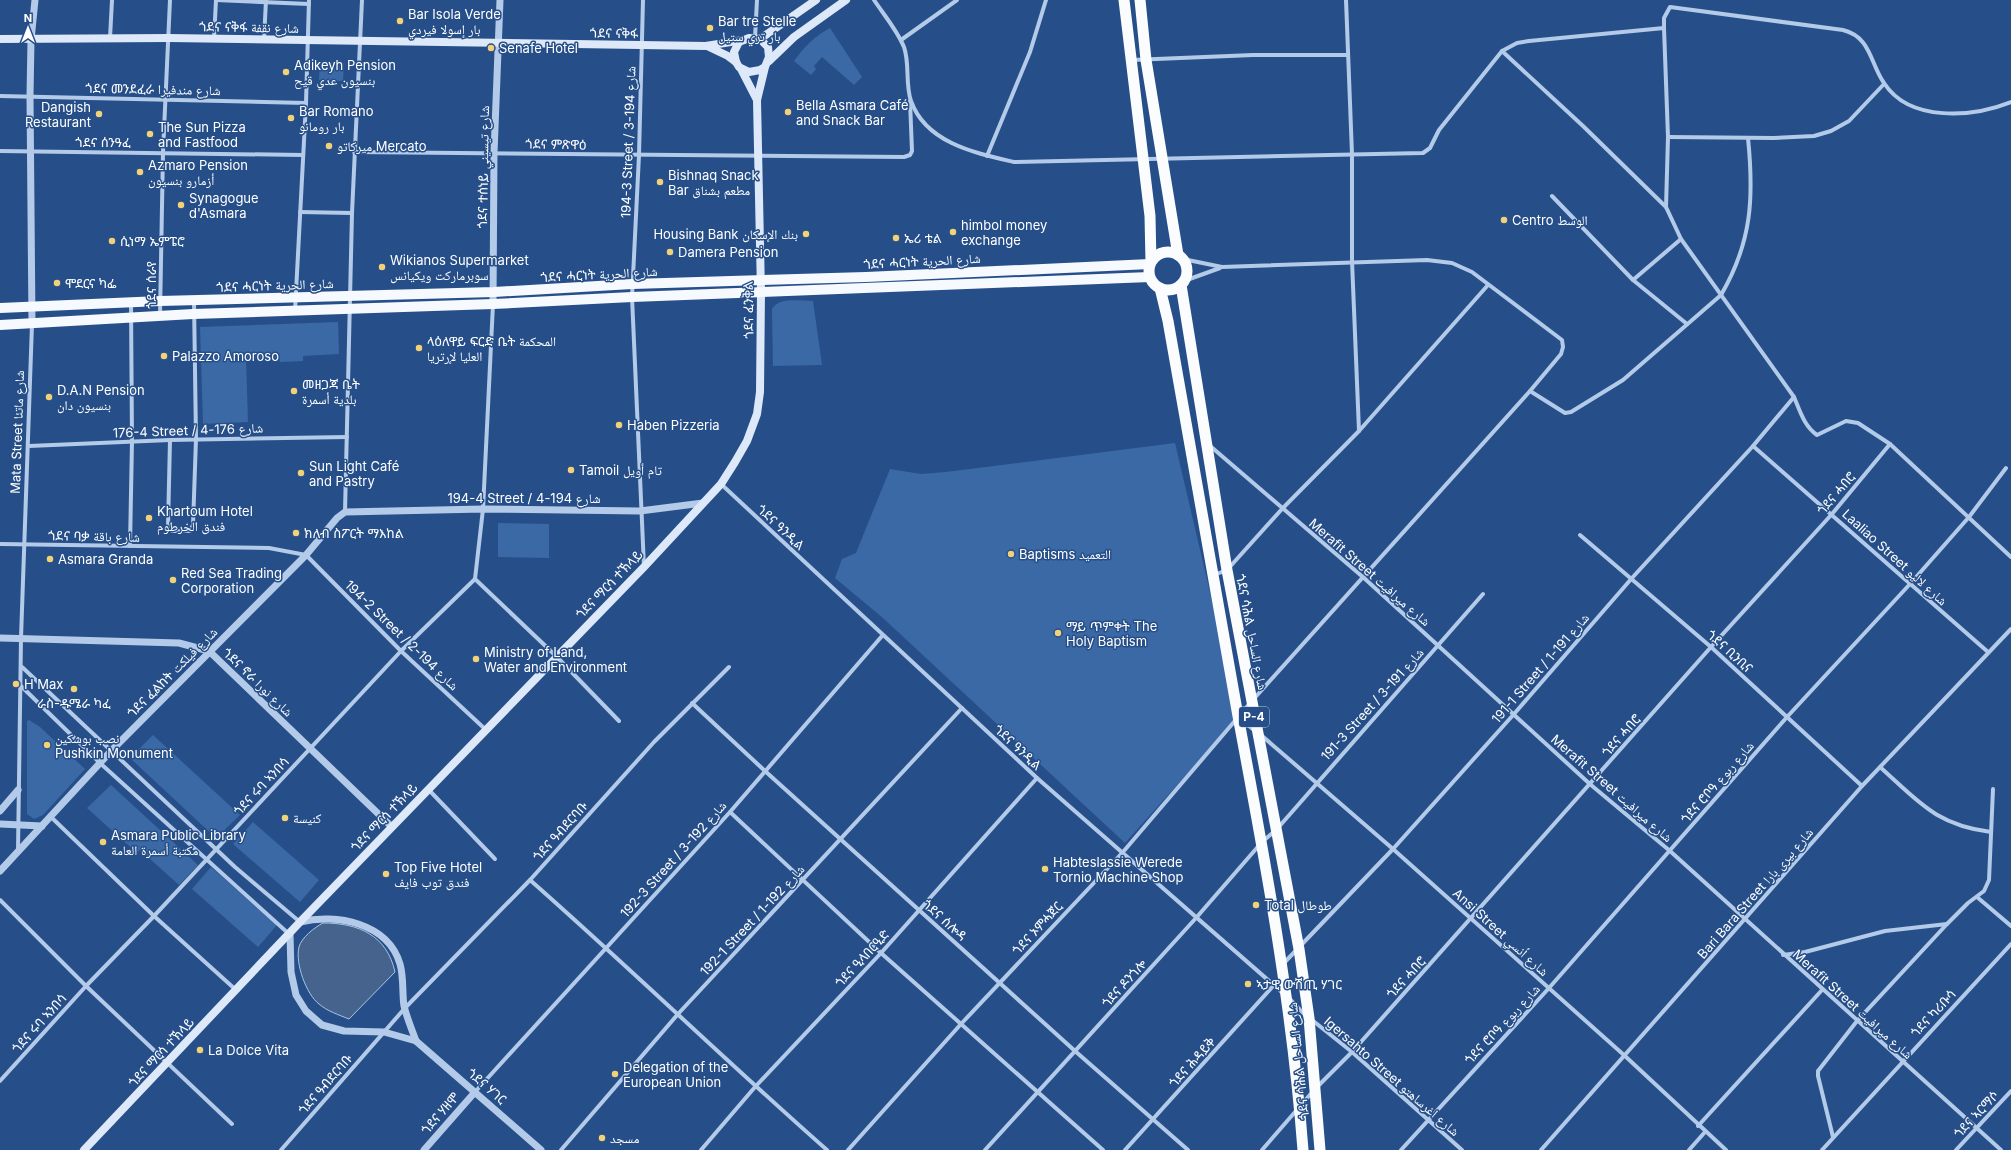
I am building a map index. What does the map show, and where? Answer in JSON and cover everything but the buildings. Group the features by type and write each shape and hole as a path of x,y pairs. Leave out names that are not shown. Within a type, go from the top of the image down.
{"highway":[{"path":"1124,0 1130,60 1150,216 1150,277 1154,284 1160,288 1173,289 1183,283 1187,270 1180,257 1162,158 1146,60 1140,0"},
{"path":"1151,263 1155,258 1166,252 1180,257"},
{"name":"ጎደና ሳሕል شارع الساحل","path":"1183,283 1227,570 1299,950 1309,1018 1320,1150"},
{"name":"ጎደና ሳሕል شارع الساحل","path":"1160,288 1168,322 1212,576 1262,842 1283,964 1300,1107 1303,1150"}],"main road":[{"path":"816,0 758,39 744,39 736,47 734,52 737,65 749,72 755,72 766,64 794,37 846,0"},
{"name":"ጎደና ናቅፋ شارع نقفة","path":"0,39 169,38 498,43"},
{"name":"ጎደና ናቅፋ","path":"498,43 706,46 744,39"},
{"path":"758,39 768,47 770,57 766,64"},
{"name":"ጎደና ናቅፋ","path":"706,46 728,56 737,65"},
{"name":"ጎደና ፈንቅል","path":"703,502 721,484 747,440 757,414 760,392 761,293 757,100 766,64"},
{"name":"ጎደና ፈንቅል","path":"737,65 757,100"},
{"name":"ጎደና ሓርነት شارع الحرية","path":"0,308 160,301 494,292 632,284 1151,263"},
{"name":"ጎደና ሓርነት شارع الحرية","path":"0,324 32,324 193,314 493,304 632,297 1150,277"},
{"name":"ጎደና ማርሳ ተኽላይ","path":"84,1150 485,729 644,567 703,502"}],"street":[{"name":"Mata Street شارع ماتئا","path":"18,852 22,638 30,446 32,324 30,96 31,40 35,0"},
{"path":"110,38 112,0"},
{"name":"ጎደና ሰራየ","path":"160,316 163,152 170,0"},
{"path":"214,39 216,0 309,2 306,103 295,311"},
{"path":"345,512 354,152 362,0"},
{"name":"ጎደና ተሰነይ شارع تيسيني","path":"493,304 494,153 500,0"},
{"name":"194-3 Street / شارع 194-3","path":"643,0 639,155 632,297 640,511 644,567"},
{"path":"757,0 758,39"},
{"path":"874,0 901,40 907,60 910,100 922,122 932,132 946,141 987,156 1014,162 1423,153 1430,148 1439,130 1502,51 1518,43 1529,41 1664,28"},
{"path":"901,40 957,0"},
{"path":"987,156 1030,52 1046,0"},
{"path":"1346,0 1352,154 1352,261 1359,431"},
{"path":"264,40 266,1"},
{"path":"1666,207 1668,137 1664,18 1670,8 1847,31 1858,36 1863,43 1884,84 1901,101 1920,109 1943,113 1990,110 2011,102"},
{"path":"1502,51 1583,126 1666,207 1681,240 1794,397 1806,425 1817,436 1846,421 1852,421 1890,444 2011,557"},
{"path":"1130,60 1253,55 1347,55"},
{"path":"1668,137 1748,138 1814,136 1831,131 1849,121 1884,84"},
{"name":"ጎደና መንደፈራ شارع مندفيرا","path":"0,96 306,103"},
{"name":"ጎደና ምጽዋዕ","path":"354,152 904,157 910,155 912,151 910,100"},
{"path":"1530,391 1565,413 1571,412 1623,380 1721,295 1732,277 1750,219 1752,195 1748,138"},
{"name":"ጎደና ሰንዓፈ","path":"0,151 303,155"},
{"path":"1552,196 1633,280 1687,324"},
{"path":"300,212 352,213"},
{"path":"1633,280 1681,240"},
{"path":"1180,257 1222,267 1352,261 1427,260 1452,263 1472,272 1488,285 1359,431 1282,508 1227,570 1212,576"},
{"path":"1183,283 1222,267"},
{"name":"ጎደና ኦምሓጀር","path":"848,1150 961,1024 1123,852 1251,702 1364,578 1561,354 1563,347 1562,340 1488,285"},
{"path":"170,440 168,527 172,531 190,531 193,525 196,439 194,301"},
{"path":"130,546 132,441 131,302"},
{"path":"493,304 483,509 475,579 556,656 619,721"},
{"name":"191-1 Street / شارع 191-1","path":"1283,964 1299,950 1393,849 1514,714 1632,578 1753,446 1794,397"},
{"name":"176-4 Street / شارع 176-4","path":"30,446 196,439 347,437"},
{"name":"Merafit Street شارع ميرافيت","path":"1207,444 1364,578 1591,785 1670,851 1744,920 2001,1150"},
{"name":"ጎደና ሓበሮ","path":"1262,1150 1315,1089 1352,1052 1472,919 1711,647 1832,514 1890,444"},
{"name":"Laaliao Street شارع لاليو","path":"1753,446 1988,652"},
{"name":"ጎደና ሮቦዓ شارع ربوع","path":"1401,1150 1549,988 1787,718 1910,584 1969,517 2006,468"},
{"name":"ጎደና ዓንዲል","path":"721,484 882,636 1037,778 1287,996 1309,1018"},
{"name":"194-4 Street / شارع 194-4","path":"345,512 483,509 640,511 703,502"},
{"name":"ጎደና ፈልከት شارع فيلكت","path":"0,872 112,750 306,555 337,518 345,512"},
{"name":"ጎደና ቢንቢና","path":"1580,535 1711,647 1862,786"},
{"name":"ጎደና ባቃ شارع باقة","path":"0,544 269,548 306,555"},
{"name":"194-2 Street / شارع 194-2","path":"306,555 401,651 485,729"},
{"name":"ጎደና ሩባ ኣንበሳ","path":"0,1081 86,986 154,916 401,651 475,579"},
{"name":"191-3 Street / شارع 191-3","path":"1277,829 1315,783 1483,594"},
{"name":"Bari Bara Street شارع بيرى بارا","path":"1541,1150 1862,786 2011,629"},
{"name":"192-3 Street / شارع 192-3","path":"475,1092 730,812 882,636"},
{"name":"ጎደና ኖራ شارع نورا","path":"0,638 179,643 195,646 209,652 392,827"},
{"path":"22,667 235,867 300,922 316,918 343,920 364,926 380,935 393,948 400,964 405,1008 416,1041"},
{"name":"ጎደና ዓብደርባቡ","path":"405,1008 530,880 654,742 729,667"},
{"path":"22,686 100,763 290,934 291,972 296,995 306,1011 322,1025 344,1031 384,1032 416,1041"},
{"name":"ጎደና ሰሎዳ","path":"692,703 764,771 919,911 1188,1150"},
{"name":"192-1 Street / شارع 192-1","path":"561,1150 678,1014 962,708"},
{"name":"Ansi Street شارع أنسي","path":"1239,717 1472,919 1625,1056 1698,1126 1726,1150"},
{"path":"1880,767 1924,807 1942,819 1970,829 1991,832"},
{"name":"ጎደና ዒላበርዒድ","path":"701,1150 755,1087 881,953 1037,778"},
{"path":"428,789 495,858"},
{"path":"1833,1137 1818,1071 1857,1021 1947,924 1984,891 1989,880 1993,789"},
{"path":"0,811 18,790"},
{"path":"730,812 802,881 881,953 1039,1091 1103,1150"},
{"path":"51,817 154,916 236,990"},
{"path":"0,824 42,826"},
{"name":"ጎደና ዶንጎሎ","path":"985,1150 1196,918 1262,842 1277,829"},
{"path":"530,880 606,947 755,1087 827,1150"},
{"path":"1977,898 2011,926"},
{"path":"0,900 86,986 232,1124"},
{"path":"1783,955 1805,952 1885,931 1947,924"},
{"name":"ጎደና ካሪቡሳ","path":"1822,1150 2011,944"},
{"name":"ጎደና ሕዳይቅ","path":"1124,1150 1154,1119 1274,985"},
{"path":"1698,1126 1822,990"},
{"path":"384,1032 405,1008"},
{"name":"Igersahto Street شارع اغرساهتو","path":"1309,1018 1352,1052 1462,1150"},
{"name":"ጎደና ዓብደርባቡ","path":"281,1150 384,1032"},
{"name":"ጎደና ሃገር","path":"416,1041 541,1150"},
{"name":"ጎደና ኣርማሶ","path":"1956,1150 2011,1091"},
{"name":"ጎደና ሃዘሞ","path":"424,1150 475,1092"},
{"path":"1688,1150 1705,1132"}],"shaded area":[{"path":"830,28 862,77 854,85 822,57 814,66 816,69 811,75 794,61 810,42"},
{"path":"320,62 344,63 343,81 319,80"},
{"path":"785,301 813,301 822,365 773,366 772,309 775,305"},
{"path":"338,322 339,354 303,356 303,361 280,362 279,358 246,359 248,422 203,424 200,327"},
{"name":"ማይ ጥምቀት The Holy Baptism","path":"1175,443 1239,716 1125,843 883,618 835,578 842,559 856,553 890,469 921,474 946,472"},
{"path":"498,523 549,524 549,558 498,557"},
{"path":"29,720 40,727 85,769 43,815 34,819 27,814 27,721"},
{"path":"153,735 240,815 216,838 130,758"},
{"path":"111,785 198,865 179,885 140,850 137,853 87,808"},
{"path":"253,822 319,880 300,902 233,844"},
{"path":"211,867 277,925 258,947 192,889"},
{"path":"323,923 348,925 369,934 378,940 391,959 395,972 349,1019 326,1009 314,999 306,986 300,969 298,954 302,940 316,927"}],"place":[{"name":"Bar Isola Verde بار إسولا فيردي","path":"400,21"},
{"name":"Bar tre Stelle بار تري ستيل","path":"710,28"},
{"name":"Senafe Hotel","path":"491,48"},
{"name":"Adikeyh Pension بنسيون عدي قيح","path":"286,72"},
{"name":"Bella Asmara Café and Snack Bar","path":"788,112"},
{"name":"Dangish Restaurant","path":"99,114"},
{"name":"Bar Romano بار رومانو","path":"291,118"},
{"name":"The Sun Pizza and Fastfood","path":"150,134"},
{"name":"ميركاتو Mercato","path":"329,146"},
{"name":"Azmaro Pension أزمارو بنسيون","path":"140,172"},
{"name":"Bishnaq Snack Bar مطعم بشناق","path":"660,182"},
{"name":"Synagogue d'Asmara","path":"181,205"},
{"name":"Centro الوسط","path":"1504,220"},
{"name":"himbol money exchange","path":"953,232"},
{"name":"Housing Bank بنك الإسكان","path":"806,234"},
{"name":"ኤሪ ቴል","path":"896,238"},
{"name":"ሲነማ ኤምፔሮ","path":"112,241"},
{"name":"Damera Pension","path":"670,252"},
{"name":"Wikianos Supermarket سوبرماركت ويكيانس","path":"382,267"},
{"name":"ሞደርና ካፌ","path":"57,283"},
{"name":"ላዕለዋይ ፍርድ ቤት المحكمة العليا لإرتريا","path":"419,348"},
{"name":"Palazzo Amoroso","path":"164,356"},
{"name":"መዘጋጃ ቤት بلدية أسمرة","path":"294,391"},
{"name":"D.A.N Pension بنسيون دان","path":"49,397"},
{"name":"Haben Pizzeria","path":"619,425"},
{"name":"Tamoil تام أويل","path":"571,470"},
{"name":"Sun Light Café and Pastry","path":"301,473"},
{"name":"Khartoum Hotel فندق الخرطوم","path":"149,518"},
{"name":"ክለብ ስፖርት ማእከል","path":"296,533"},
{"name":"Baptisms التعميد","path":"1011,554"},
{"name":"Asmara Granda","path":"50,559"},
{"name":"Red Sea Trading Corporation","path":"173,580"},
{"name":"ማይ ጥምቀት The Holy Baptism","path":"1058,633"},
{"name":"Ministry of Land, Water and Environment","path":"476,659"},
{"name":"H Max","path":"16,684"},
{"name":"ራስ-ዱሜራ ካፈ","path":"74,689"},
{"name":"نصب بوشكين Pushkin Monument","path":"47,745"},
{"name":"كنيسة","path":"285,818"},
{"name":"Asmara Public Library مكتبة أسمرة العامة","path":"103,842"},
{"name":"Habteslassie Werede Tornio Machine Shop","path":"1045,869"},
{"name":"Top Five Hotel فندق توب فايف","path":"386,874"},
{"name":"Total طوطال","path":"1256,905"},
{"name":"ኣታዊ ውሽጢ ሃገር","path":"1248,984"},
{"name":"La Dolce Vita","path":"200,1050"},
{"name":"Delegation of the European Union","path":"615,1074"},
{"name":"مسجد","path":"602,1138"}]}
